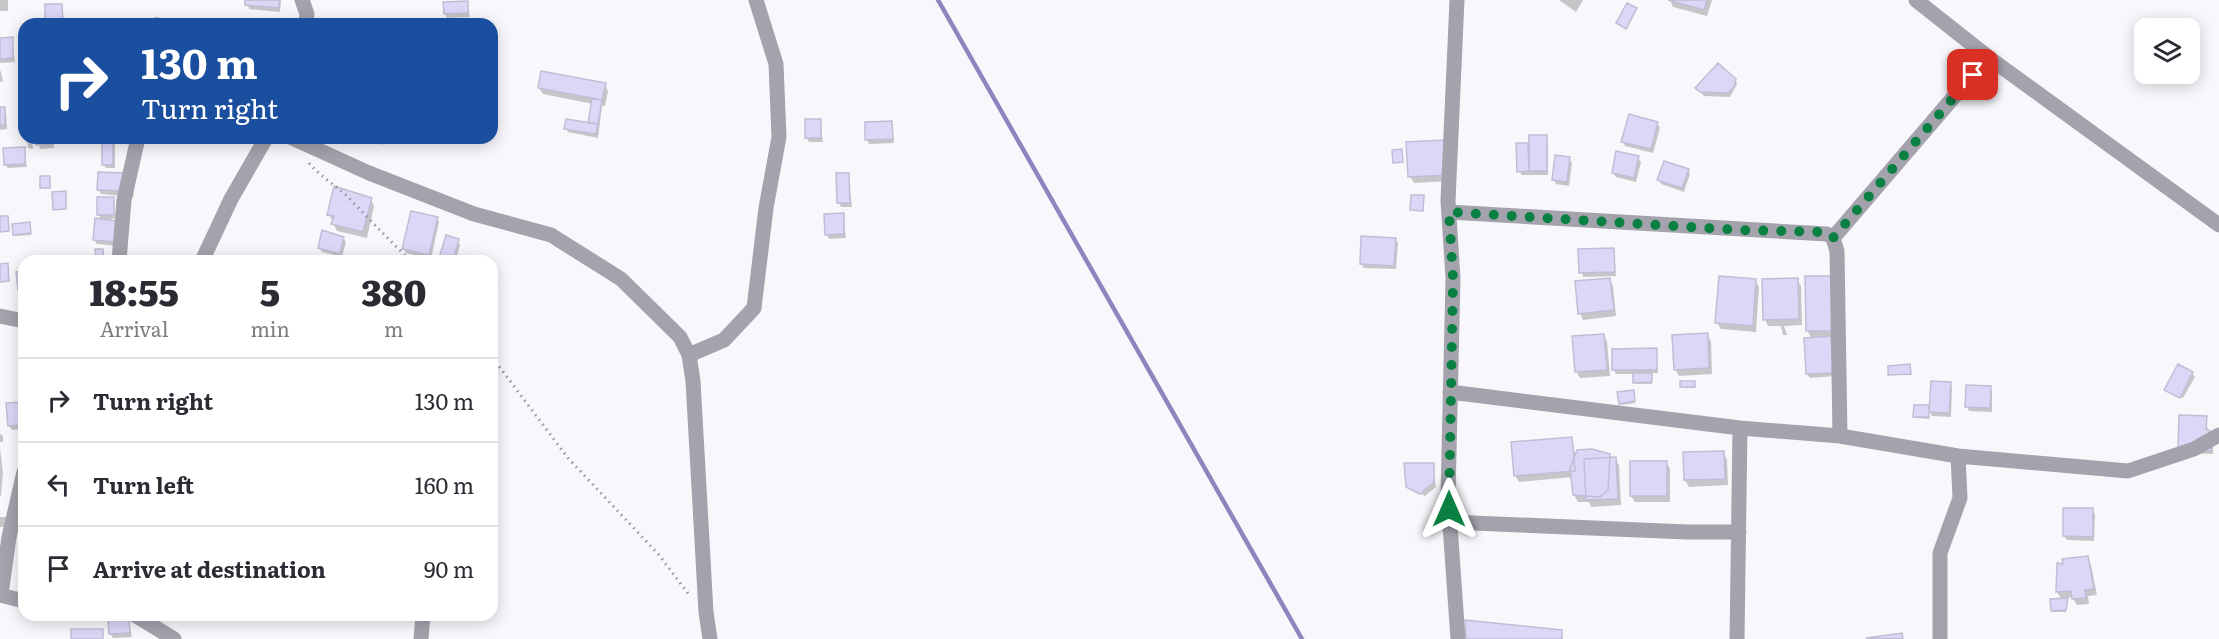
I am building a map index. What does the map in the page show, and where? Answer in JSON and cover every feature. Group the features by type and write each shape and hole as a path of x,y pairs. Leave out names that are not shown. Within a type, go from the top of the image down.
{"street":[{"path":"302,0 307,18"},
{"path":"689,355 724,340 754,308 766,208 780,137 776,64 756,0"},
{"path":"1457,0 1449,212 1453,278 1450,522 1458,639"},
{"path":"1916,0 1988,57 2219,225"},
{"path":"1833,238 1988,57"},
{"path":"119,255 124,200 137,144"},
{"path":"205,255 231,199 263,144"},
{"path":"305,144 369,173 474,214 551,235 621,279 680,337 689,355 696,422 706,612 710,639"},
{"path":"1449,212 1738,230 1821,232 1833,238 1837,251 1840,436"},
{"path":"0,316 18,320"},
{"path":"1450,392 1740,428 1840,436 1958,456 2128,471 2194,449 2219,435"},
{"path":"1737,639 1740,428"},
{"path":"1940,639 1940,552 1960,498 1958,456"},
{"path":"18,498 0,595 18,600"},
{"path":"1450,522 1739,532"},
{"path":"144,621 168,637"},
{"path":"421,639 422,621"}],"path":[{"path":"306,160 405,255"},
{"path":"498,365 568,458 659,555 681,586 706,612"}],"building":[{"path":"245,0 279,0 279,8 245,5"},
{"path":"1668,0 1707,0 1704,10"},
{"path":"468,1 468,13 444,14 443,2"},
{"path":"1627,3 1637,8 1626,29 1616,23"},
{"path":"45,4 62,4 63,18 45,18"},
{"path":"13,37 13,58 0,59 0,38"},
{"path":"1718,63 1736,79 1734,87 1728,93 1700,92 1695,88"},
{"path":"541,71 606,83 602,100 538,88"},
{"path":"592,99 602,100 598,124 588,123"},
{"path":"0,107 5,107 5,125 0,126"},
{"path":"1629,114 1658,122 1651,149 1621,142"},
{"path":"566,119 598,124 596,134 564,129"},
{"path":"805,119 821,119 821,138 805,138"},
{"path":"892,121 893,139 865,140 865,122"},
{"path":"1529,135 1547,135 1547,171 1529,171"},
{"path":"1446,140 1448,175 1408,177 1406,142"},
{"path":"1516,143 1528,143 1529,171 1517,172"},
{"path":"102,144 113,144 113,165 102,165"},
{"path":"25,147 25,164 4,165 3,148"},
{"path":"1402,149 1403,162 1393,163 1392,150"},
{"path":"1616,151 1639,156 1634,178 1612,173"},
{"path":"1555,155 1570,157 1567,182 1552,180"},
{"path":"1664,161 1689,169 1682,188 1657,180"},
{"path":"98,172 123,173 122,191 97,190"},
{"path":"836,173 849,173 850,203 837,203"},
{"path":"40,176 50,176 50,188 40,188"},
{"path":"334,186 372,198 363,232 331,224 334,216 327,215"},
{"path":"66,191 66,209 53,210 52,192"},
{"path":"1411,195 1424,195 1423,211 1410,210"},
{"path":"97,197 114,197 114,215 97,215"},
{"path":"411,211 438,217 429,255 402,249"},
{"path":"844,213 844,234 825,235 824,214"},
{"path":"0,216 8,216 9,231 0,232"},
{"path":"95,218 117,221 115,242 93,240"},
{"path":"30,222 31,233 13,235 12,224"},
{"path":"322,230 344,237 340,254 318,248"},
{"path":"446,235 459,239 455,255 440,255"},
{"path":"1361,236 1396,238 1394,266 1360,264"},
{"path":"1614,248 1615,272 1579,273 1578,249"},
{"path":"95,249 103,249 104,255 96,255"},
{"path":"8,263 9,281 0,282 0,264"},
{"path":"1719,276 1756,279 1753,326 1715,323"},
{"path":"1805,276 1835,276 1835,331 1806,331"},
{"path":"1610,278 1614,310 1578,314 1575,281"},
{"path":"1798,278 1799,319 1763,320 1762,279"},
{"path":"1708,333 1709,368 1674,370 1672,335"},
{"path":"1604,334 1607,370 1575,372 1572,336"},
{"path":"1831,336 1833,373 1806,374 1804,338"},
{"path":"1657,348 1657,370 1612,370 1612,349"},
{"path":"1910,364 1911,374 1888,375 1888,366"},
{"path":"2178,364 2193,372 2180,398 2164,390"},
{"path":"1633,373 1652,373 1652,382 1633,383"},
{"path":"1680,381 1695,381 1695,387 1680,387"},
{"path":"1931,381 1951,382 1949,413 1929,412"},
{"path":"1966,385 1991,386 1990,408 1965,407"},
{"path":"1634,390 1635,401 1619,404 1617,392"},
{"path":"18,402 18,425 8,426 6,403"},
{"path":"1914,405 1929,405 1929,417 1913,417"},
{"path":"2179,415 2207,416 2206,429 2212,432 2211,451 2178,449"},
{"path":"1572,437 1575,471 1514,476 1511,442"},
{"path":"1592,449 1610,454 1608,490 1600,497 1573,495 1570,468 1577,450"},
{"path":"1724,451 1725,479 1684,480 1683,452"},
{"path":"1616,457 1618,499 1586,500 1584,459"},
{"path":"1630,461 1667,461 1667,496 1630,496"},
{"path":"1404,463 1434,463 1434,482 1420,494 1406,487"},
{"path":"2063,508 2093,508 2093,537 2063,536"},
{"path":"2088,556 2094,589 2085,590 2086,598 2072,599 2071,591 2056,592 2057,563 2063,564 2062,559"},
{"path":"2068,598 2066,610 2051,611 2050,599"},
{"path":"1465,620 1562,630 1562,639 1466,639"},
{"path":"108,621 129,621 130,633 109,634"},
{"path":"71,629 103,629 103,639 71,639"},
{"path":"1902,633 1903,639 1866,638"}],"waterway":[{"path":"938,0 1302,639"}],"route":[{"path":"1449,509 1451,436 1449,375 1453,278 1449,212 1738,230 1821,232 1833,238 1973,75"}]}
